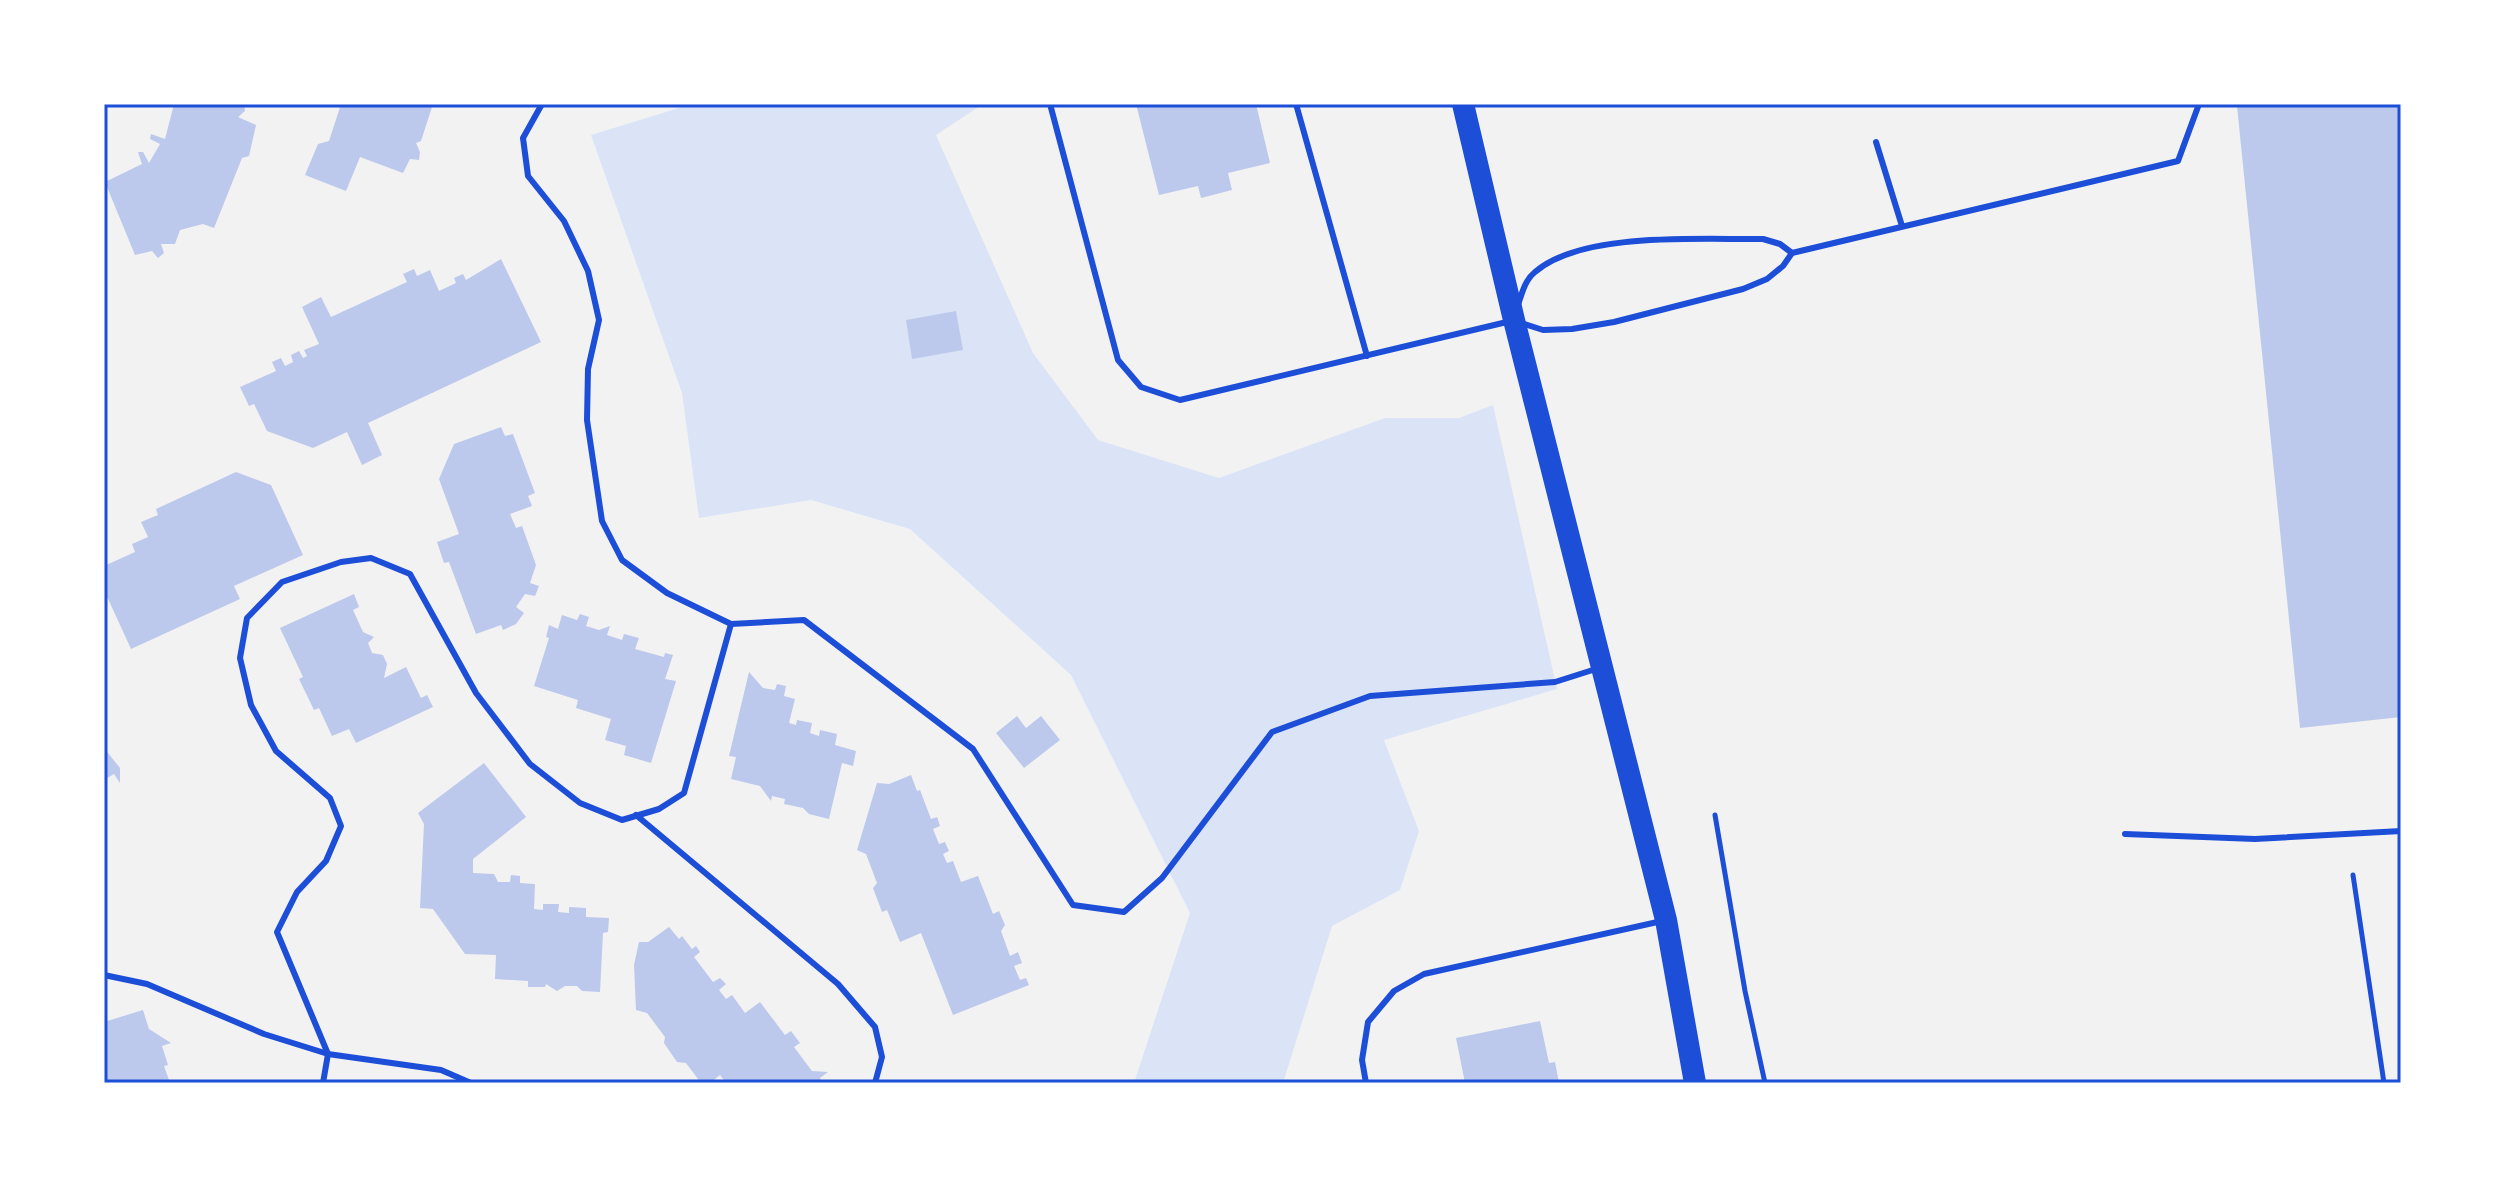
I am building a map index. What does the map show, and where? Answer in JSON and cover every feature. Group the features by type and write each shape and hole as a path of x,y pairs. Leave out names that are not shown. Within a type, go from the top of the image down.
{"highway":[{"path":"1463,104 1514,320 1666,920 1695,1083"}],"lane":[{"path":"542,104 523,138 528,176 564,221 588,271 599,320 588,369 587,420 602,521 622,560 667,593 731,624 804,620 973,749 1073,905 1124,912 1162,878 1272,732 1370,696 1555,682 1602,667"},
{"path":"1050,104 1118,360 1141,387 1180,400 1514,320 1543,330 1572,329 1614,322 1743,289 1767,279 1783,266 1792,253 2178,161 2199,104"},
{"path":"1296,104 1367,356"},
{"path":"1876,142 1902,226"},
{"path":"1514,320 1523,289 1533,273 1556,258 1584,248 1619,242 1763,239 1780,244 1792,253"},
{"path":"323,1083 328,1054 277,932 297,892 326,861 341,826 330,798 276,751 251,705 240,658 247,618 282,582 341,562 371,558 410,574 476,693 530,764 580,803 622,820 659,809 684,793 731,624"},
{"path":"636,815 838,984 875,1027 882,1057 875,1083"},
{"path":"2125,834 2255,839 2401,831"},
{"path":"1366,1083 1362,1060 1368,1022 1394,991 1424,974 1666,920"},
{"path":"104,975 147,984 264,1034 328,1054 441,1070 471,1083"}],"path":[{"path":"1715,815 1745,991 1765,1083"},
{"path":"2353,875 2384,1083"}],"shaded area":[{"path":"692,104 983,104 936,135 1033,353 1098,440 1219,478 1385,418 1459,418 1493,405 1557,689 1384,740 1419,831 1400,890 1332,926 1283,1083 1134,1083 1190,913 1071,675 910,529 811,500 699,518 682,393 591,135"}],"building":[{"path":"174,104 244,104 245,111 238,117 256,125 249,156 242,158 214,228 203,224 180,230 175,244 161,244 164,253 158,258 152,251 135,255 105,182 142,164 138,152 143,152 149,163 160,144 150,139 151,134 165,139"},
{"path":"341,104 433,104 421,141 416,143 419,160 410,159 403,173 360,157 346,191 305,175 318,144 329,141"},
{"path":"1136,104 1256,104 1270,163 1228,173 1232,190 1201,198 1198,186 1159,195"},
{"path":"2401,104 2401,717 2300,728 2237,106"},
{"path":"501,259 541,342 368,423 382,455 362,465 347,432 313,448 267,431 254,404 249,406 240,387 276,371 272,362 281,358 285,366 293,362 291,355 299,351 303,358 307,356 304,350 319,344 302,307 321,297 331,317 407,282 403,274 414,269 417,276 430,270 439,291 456,283 454,278 463,274 466,280"},
{"path":"956,311 963,350 912,359 906,320"},
{"path":"501,427 505,436 513,434 535,493 528,496 532,506 510,514 516,528 522,526 536,565 530,583 539,586 535,596 525,594 516,607 524,613 516,624 503,630 501,625 476,634 449,562 444,563 437,542 459,534 439,479 454,444"},
{"path":"236,472 271,485 303,555 234,586 240,599 131,649 104,590 104,566 135,552 132,544 148,537 141,522 158,515 156,509"},
{"path":"354,594 359,607 353,610 363,632 374,637 368,643 372,653 383,655 387,664 384,678 406,667 421,698 427,695 433,707 356,743 349,729 332,736 319,708 314,710 299,679 303,677 280,628"},
{"path":"580,614 589,617 586,626 599,630 610,626 607,635 622,640 624,634 639,638 635,649 664,657 665,653 673,655 665,679 676,681 651,763 624,755 626,746 605,740 611,719 576,708 578,700 534,686 549,638 546,637 549,625 558,629 562,615 577,620"},
{"path":"749,672 763,688 775,690 777,684 786,686 784,696 795,699 789,723 796,725 797,720 812,723 810,733 819,736 820,730 837,734 835,745 856,751 853,766 842,763 829,819 784,804 785,799 772,796 771,801 760,786 731,779 736,757 729,756"},
{"path":"1017,716 1026,728 1041,716 1060,740 1024,768 996,733"},
{"path":"104,748 120,768 120,783 114,774 104,780"},
{"path":"484,763 526,817 473,859 473,873 494,874 498,882 510,882 511,875 520,876 520,883 535,884 534,909 543,910 543,904 559,904 558,912 569,913 569,907 586,908 586,917 609,918 608,932 603,933 600,992 582,991 577,986 565,986 557,991 546,984 545,987 528,987 528,981 495,979 496,955 465,954 433,909 420,908 424,824 418,813"},
{"path":"911,775 931,819 937,817 940,826 933,829 939,844 945,842 949,851 943,854 947,863 953,861 961,882 978,876 993,914 999,911 1005,925 1001,931 1010,956 1018,952 1022,963 1014,966 1020,980 1026,978 1029,985 953,1015 921,933 900,942 887,910 882,912 873,888 877,883 866,854 857,850 877,783 889,784"},
{"path":"669,927 679,939 682,936 692,949 696,946 700,952 694,957 713,982 720,978 726,984 719,990 726,999 732,995 745,1013 760,1002 785,1035 791,1031 800,1043 794,1047 812,1071 828,1072 820,1078 823,1083 726,1083 720,1075 710,1083 701,1083 686,1063 677,1062 664,1043 665,1037 647,1013 636,1010 634,965 639,942 648,942"},
{"path":"143,1010 149,1029 171,1043 162,1046 170,1083 104,1083 104,1022"},
{"path":"1540,1021 1549,1063 1555,1062 1559,1083 1465,1083 1456,1038"}]}
